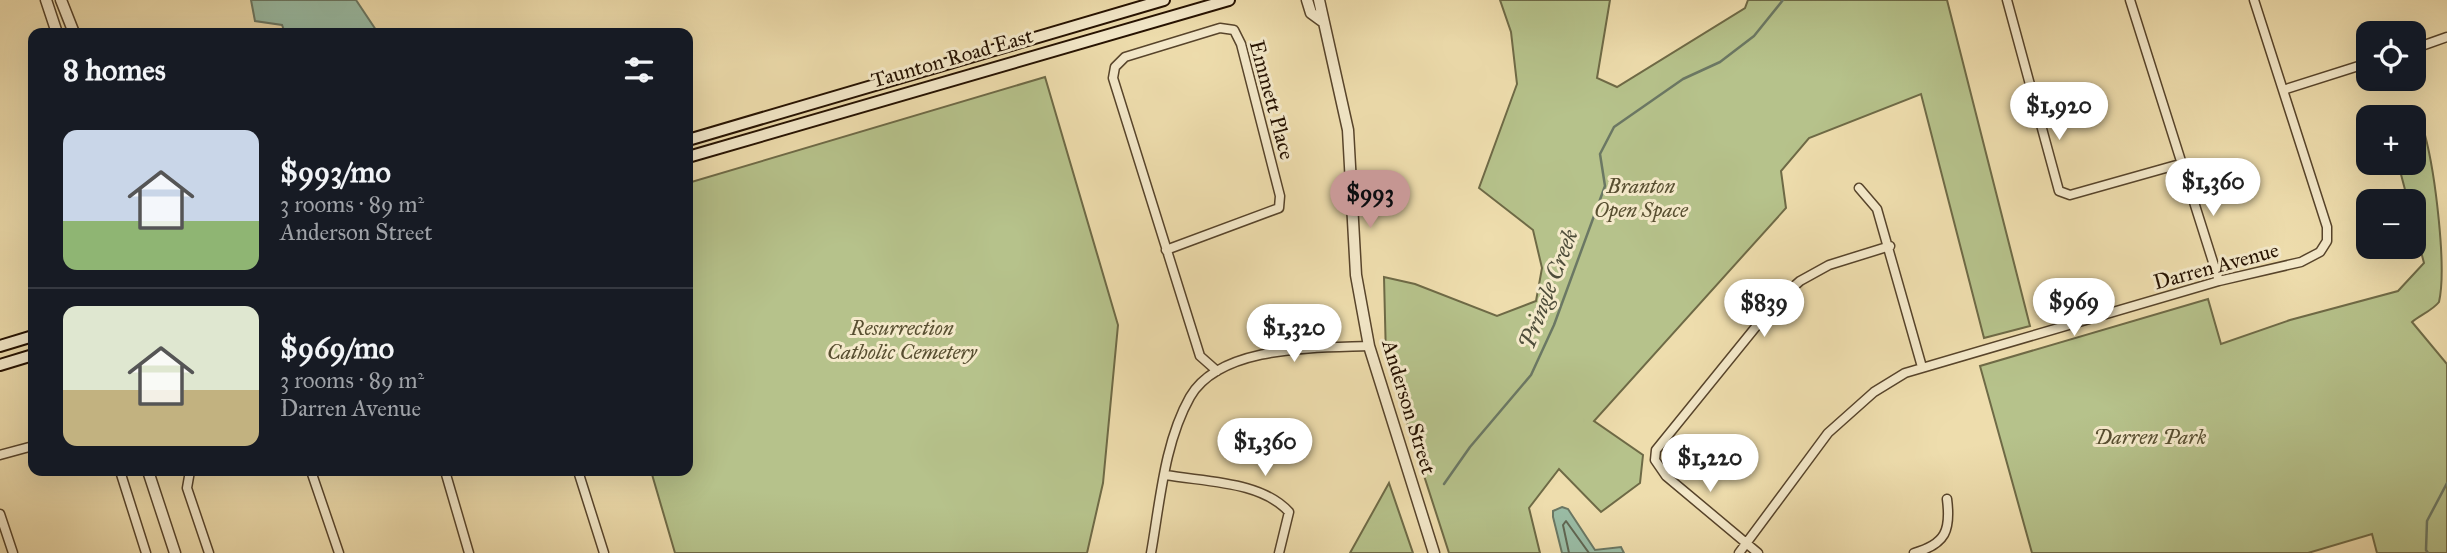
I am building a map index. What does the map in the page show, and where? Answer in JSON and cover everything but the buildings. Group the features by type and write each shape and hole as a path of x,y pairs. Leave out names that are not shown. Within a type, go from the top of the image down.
{"main road":[{"name":"Taunton Road East","path":"693,139 1164,0"},
{"name":"Taunton Road East","path":"693,156 1228,0"},
{"path":"0,346 28,338"},
{"path":"0,365 28,357"}],"street":[{"path":"46,0 55,28"},
{"path":"61,0 72,28"},
{"name":"Anderson Street","path":"1307,0 1311,13 1322,21"},
{"name":"Anderson Street","path":"1319,0 1348,130 1356,275 1369,346 1434,553"},
{"path":"2007,0 2059,191 2070,195 2180,164"},
{"path":"2130,0 2219,281"},
{"path":"2254,0 2283,90 2356,67"},
{"name":"Emmett Place","path":"1166,250 1279,208 1277,184 1241,44 1234,30 1220,28 1125,57 1115,67 1113,78 1166,250 1200,356 1217,371"},
{"path":"2426,44 2447,37"},
{"name":"Darren Avenue","path":"1739,553 1828,433 1874,392 1905,373 2219,281 2301,262 2320,253 2327,241 2327,227 2283,90"},
{"path":"1859,188 1877,209 1890,246 1922,367"},
{"path":"1758,553 1666,476 1655,460 1656,450 1776,302 1800,281 1829,265 1890,246"},
{"path":"1151,553 1175,429 1191,395 1217,371 1254,356 1292,349 1369,346"},
{"path":"0,455 28,447"},
{"path":"1166,475 1261,492 1279,501 1289,512 1279,553"},
{"path":"122,476 146,553"},
{"path":"150,476 176,553"},
{"path":"189,476 187,488 209,553"},
{"path":"313,476 339,553"},
{"path":"446,476 469,553"},
{"path":"580,476 604,553"},
{"path":"1914,553 1930,548 1944,536 1950,521 1947,499"},
{"path":"0,514 13,553"}],"green space":[{"name":"Branton Open Space","path":"1500,0 1610,0 1597,78 1617,87 1745,8 1748,0 1947,0 2030,326 1984,338 1921,94 1809,138 1781,171 1786,208 1594,421 1643,455 1640,483 1601,512 1559,469 1529,508 1540,553 1449,553 1386,358 1384,277 1415,284 1497,316 1536,301 1542,268 1533,230 1479,188 1517,84 1511,32"},
{"name":"Resurrection Catholic Cemetery","path":"1045,77 1118,325 1103,483 1087,553 675,553 652,476 693,476 693,182"},
{"name":"Darren Park","path":"2426,140 2439,220 2441,286 2439,302 2412,322 2447,364 2447,553 2377,553 2372,534 2308,553 2032,553 1980,366 2208,299 2221,344 2290,320 2398,291 2424,263 2423,259 2426,259 2426,189 2405,189 2401,175 2426,175"},
{"path":"1389,483 1413,553 1350,553"}],"water":[{"path":"251,0 356,0 375,28 283,28 282,25 255,21"},
{"path":"1562,507 1568,509 1595,550 1621,547 1624,553 1562,553 1553,511"}],"waterway":[{"name":"Pringle Creek","path":"1444,484 1470,447 1531,375 1554,325 1605,186 1600,154 1614,127 1683,79 1720,62 1754,36 1783,0"},
{"path":"2428,553 2427,521 2447,483"}]}
